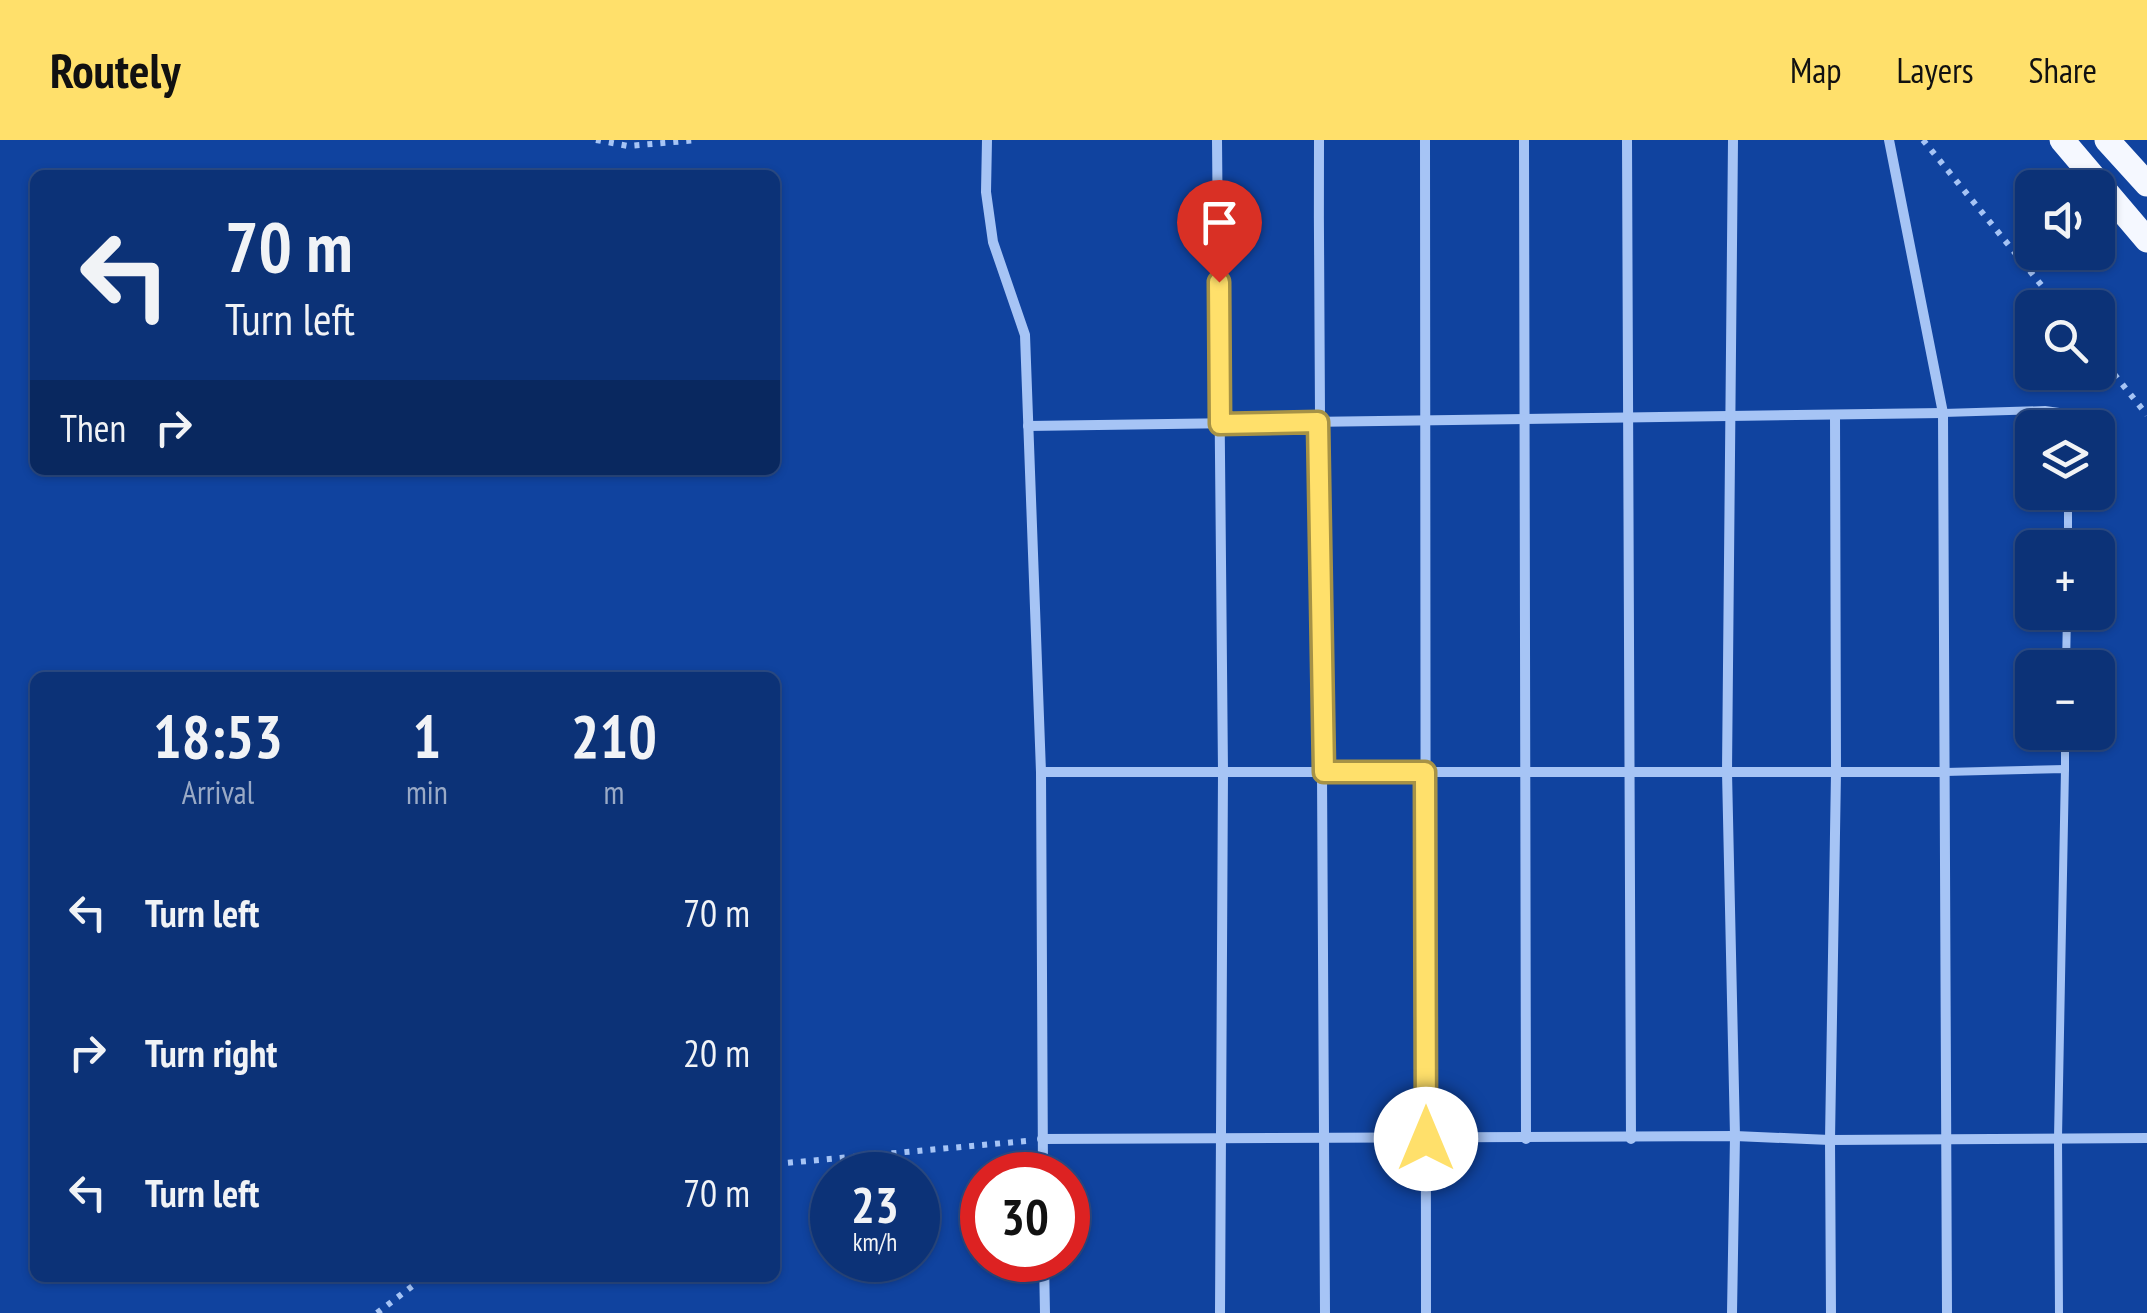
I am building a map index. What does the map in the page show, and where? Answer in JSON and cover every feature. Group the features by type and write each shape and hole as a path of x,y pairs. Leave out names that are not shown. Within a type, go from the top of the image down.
{"main road":[{"path":"2062,140 2147,240"},
{"path":"2107,140 2147,184"}],"street":[{"path":"987,140 986,192 993,242 1025,336 1040,772 1042,1152"},
{"path":"1217,140 1223,772 1220,1313"},
{"path":"1320,140 1318,422 1324,772 1325,1313"},
{"path":"1425,140 1426,1313"},
{"path":"1524,140 1526,1139"},
{"path":"1627,140 1631,1139"},
{"path":"1732,1313 1734,1136 1727,772 1733,140"},
{"path":"1889,140 1943,413 1947,1313"},
{"path":"1028,426 1943,413"},
{"path":"1831,1313 1835,414"},
{"path":"1040,772 1945,772"},
{"path":"1042,1139 2147,1138"},
{"path":"1044,1282 1045,1313"}],"lane":[{"path":"1943,413 2015,411"},
{"path":"2059,1313 2065,750"},
{"path":"1945,772 2064,770"}],"path":[{"path":"596,140 628,146 698,140"},
{"path":"1923,140 2045,290"},
{"path":"2115,375 2147,414"},
{"path":"780,1164 1042,1139"},
{"path":"378,1313 418,1282"}],"route":[{"path":"1219,282 1220,424 1318,422 1324,772 1425,772 1426,1139"}]}
